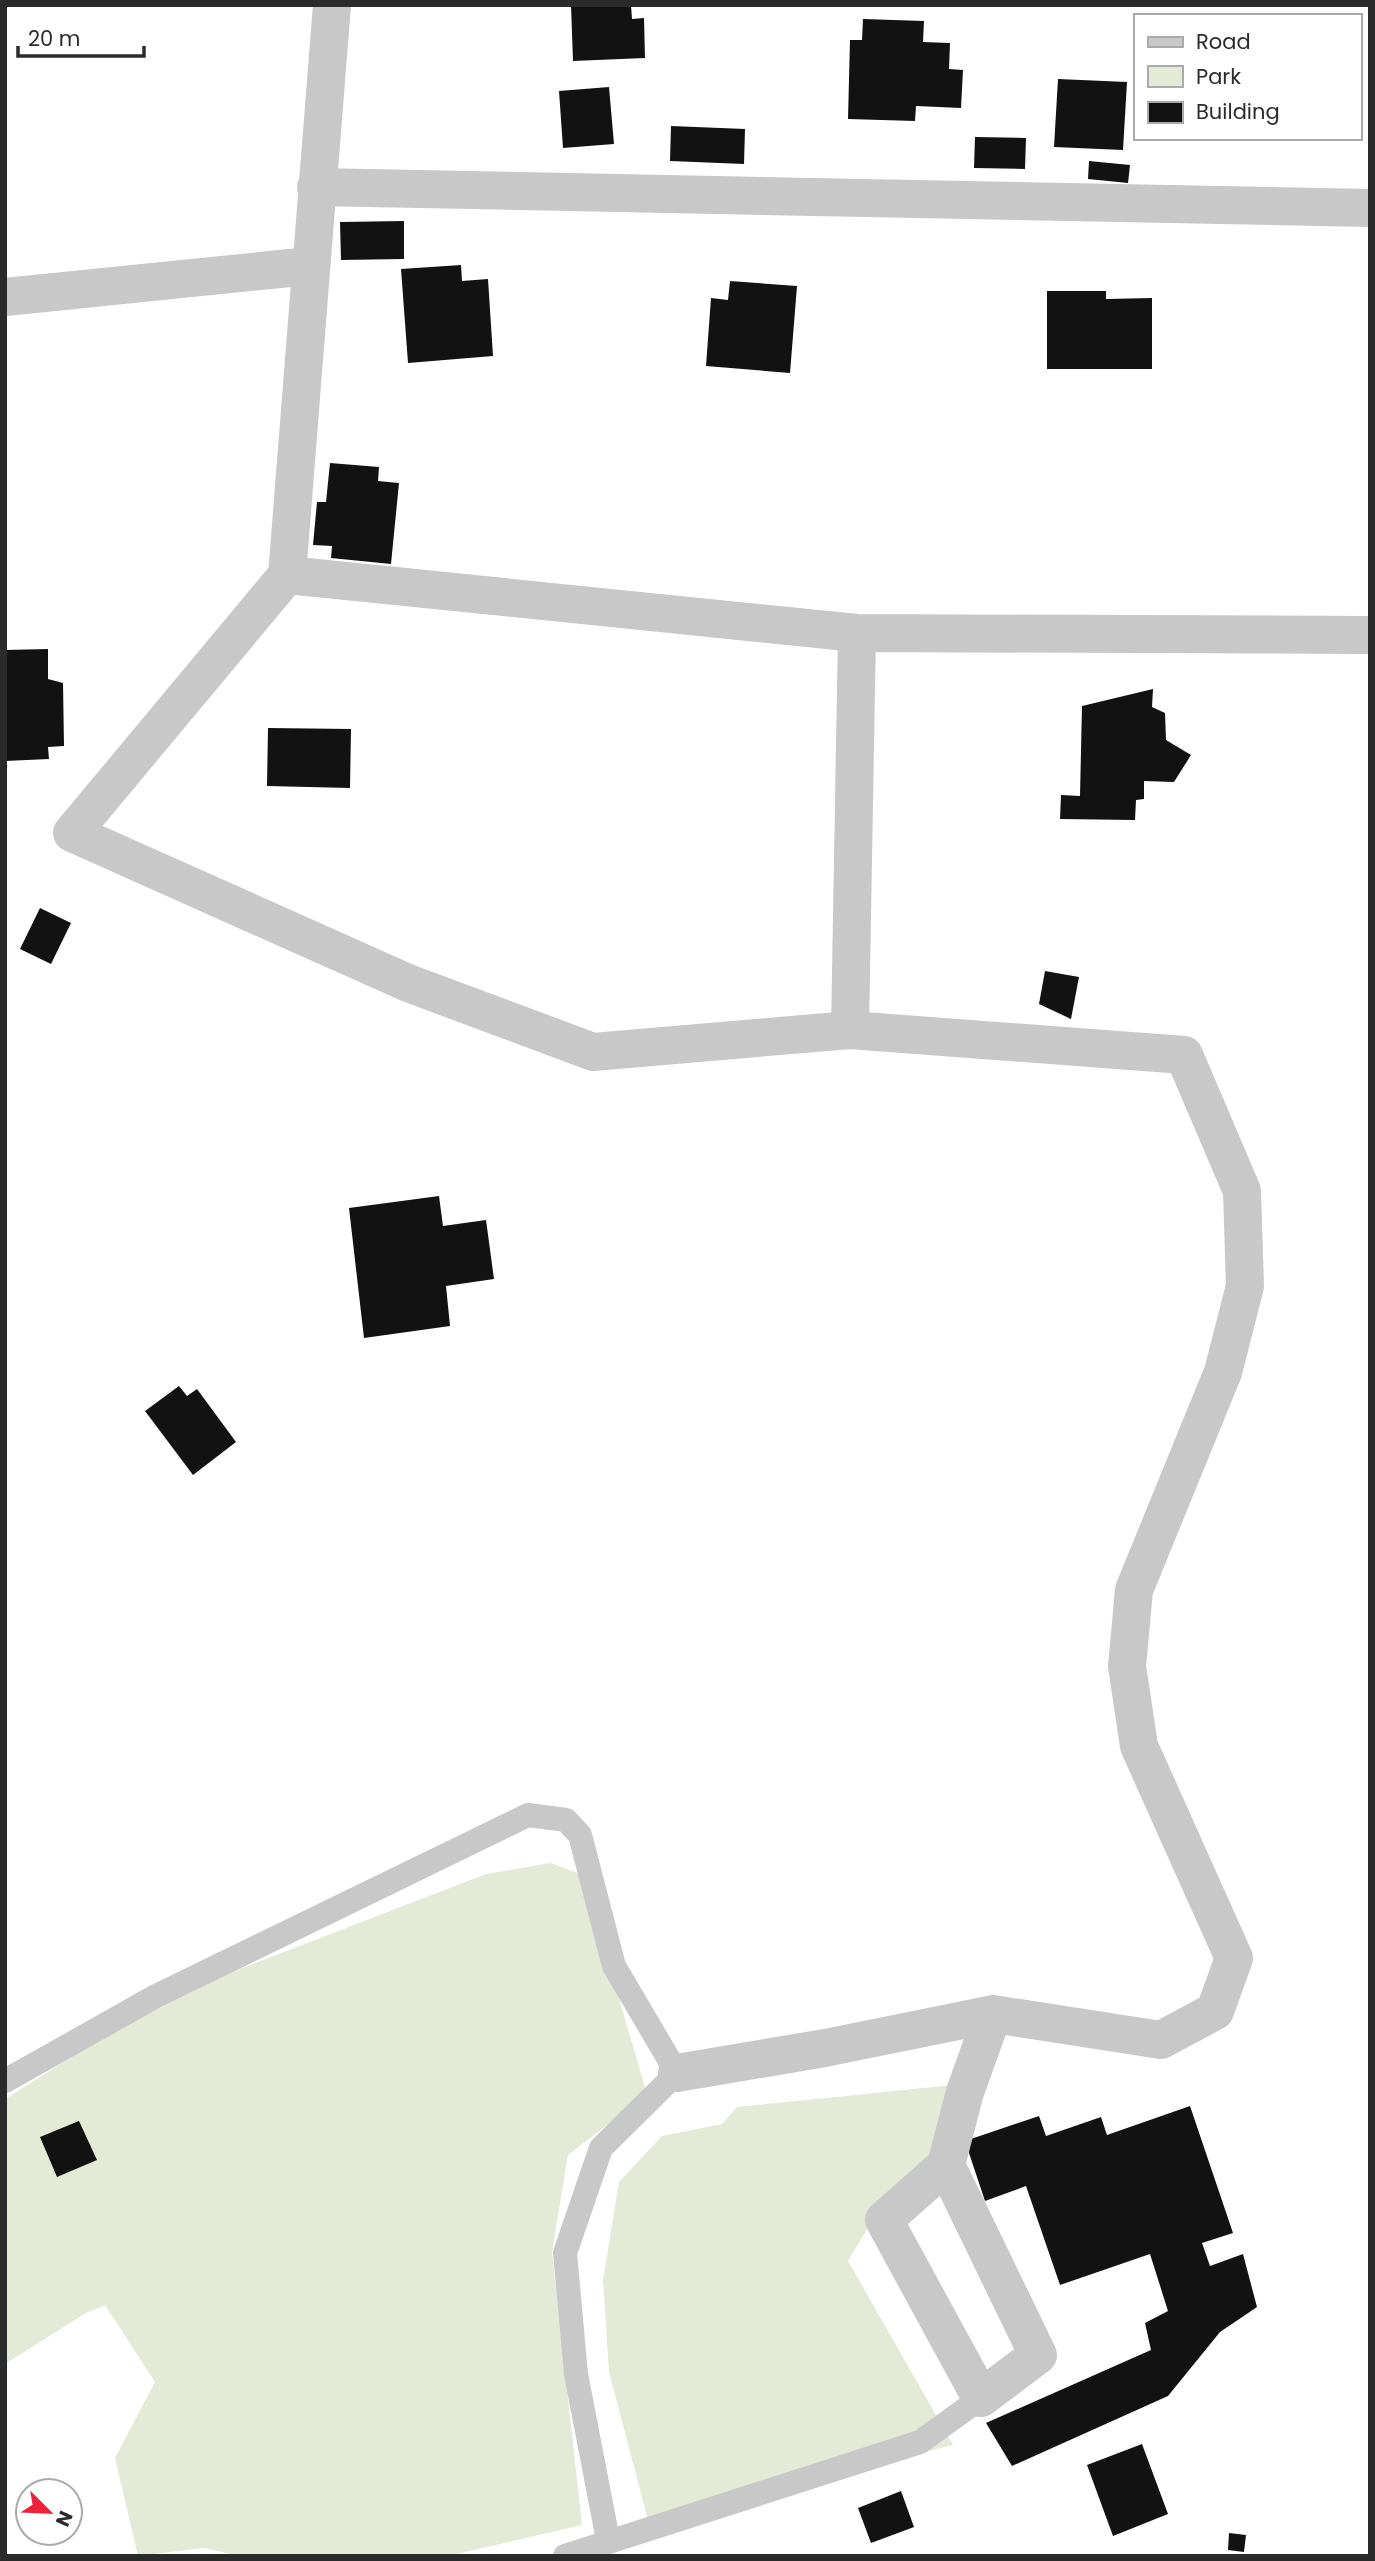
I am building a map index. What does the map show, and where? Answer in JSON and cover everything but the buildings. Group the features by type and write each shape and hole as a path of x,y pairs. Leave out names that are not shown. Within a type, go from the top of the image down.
{"street":[{"path":"332,5 287,575 72,833 408,983 593,1052 850,1030 1184,1055 1242,1191 1245,1286 1223,1372 1134,1590 1127,1667 1139,1746 1234,1958 1215,2011 1161,2040 993,2014 825,2048 677,2073"},
{"path":"316,187 1370,208"},
{"path":"5,297 310,266"},
{"path":"287,575 857,633 1370,635"},
{"path":"850,1030 857,633"},
{"path":"946,2165 1038,2355 981,2398 884,2220 946,2165 965,2092 993,2014"}],"lane":[{"path":"5,2081 156,1996 528,1815 566,1820 580,1835 614,1966 677,2073 601,2148 565,2253 576,2374 608,2540"},
{"path":"565,2556 920,2442 981,2398"}],"green space":[{"path":"550,1863 583,1875 647,2094 568,2155 552,2252 582,2525 448,2556 240,2556 204,2548 138,2556 115,2458 155,2382 105,2305 86,2313 5,2364 5,2099 167,1997 486,1874"},
{"path":"972,2083 953,2156 887,2196 848,2261 953,2445 648,2520 609,2372 603,2280 619,2182 662,2136 722,2124 737,2107"}]}
